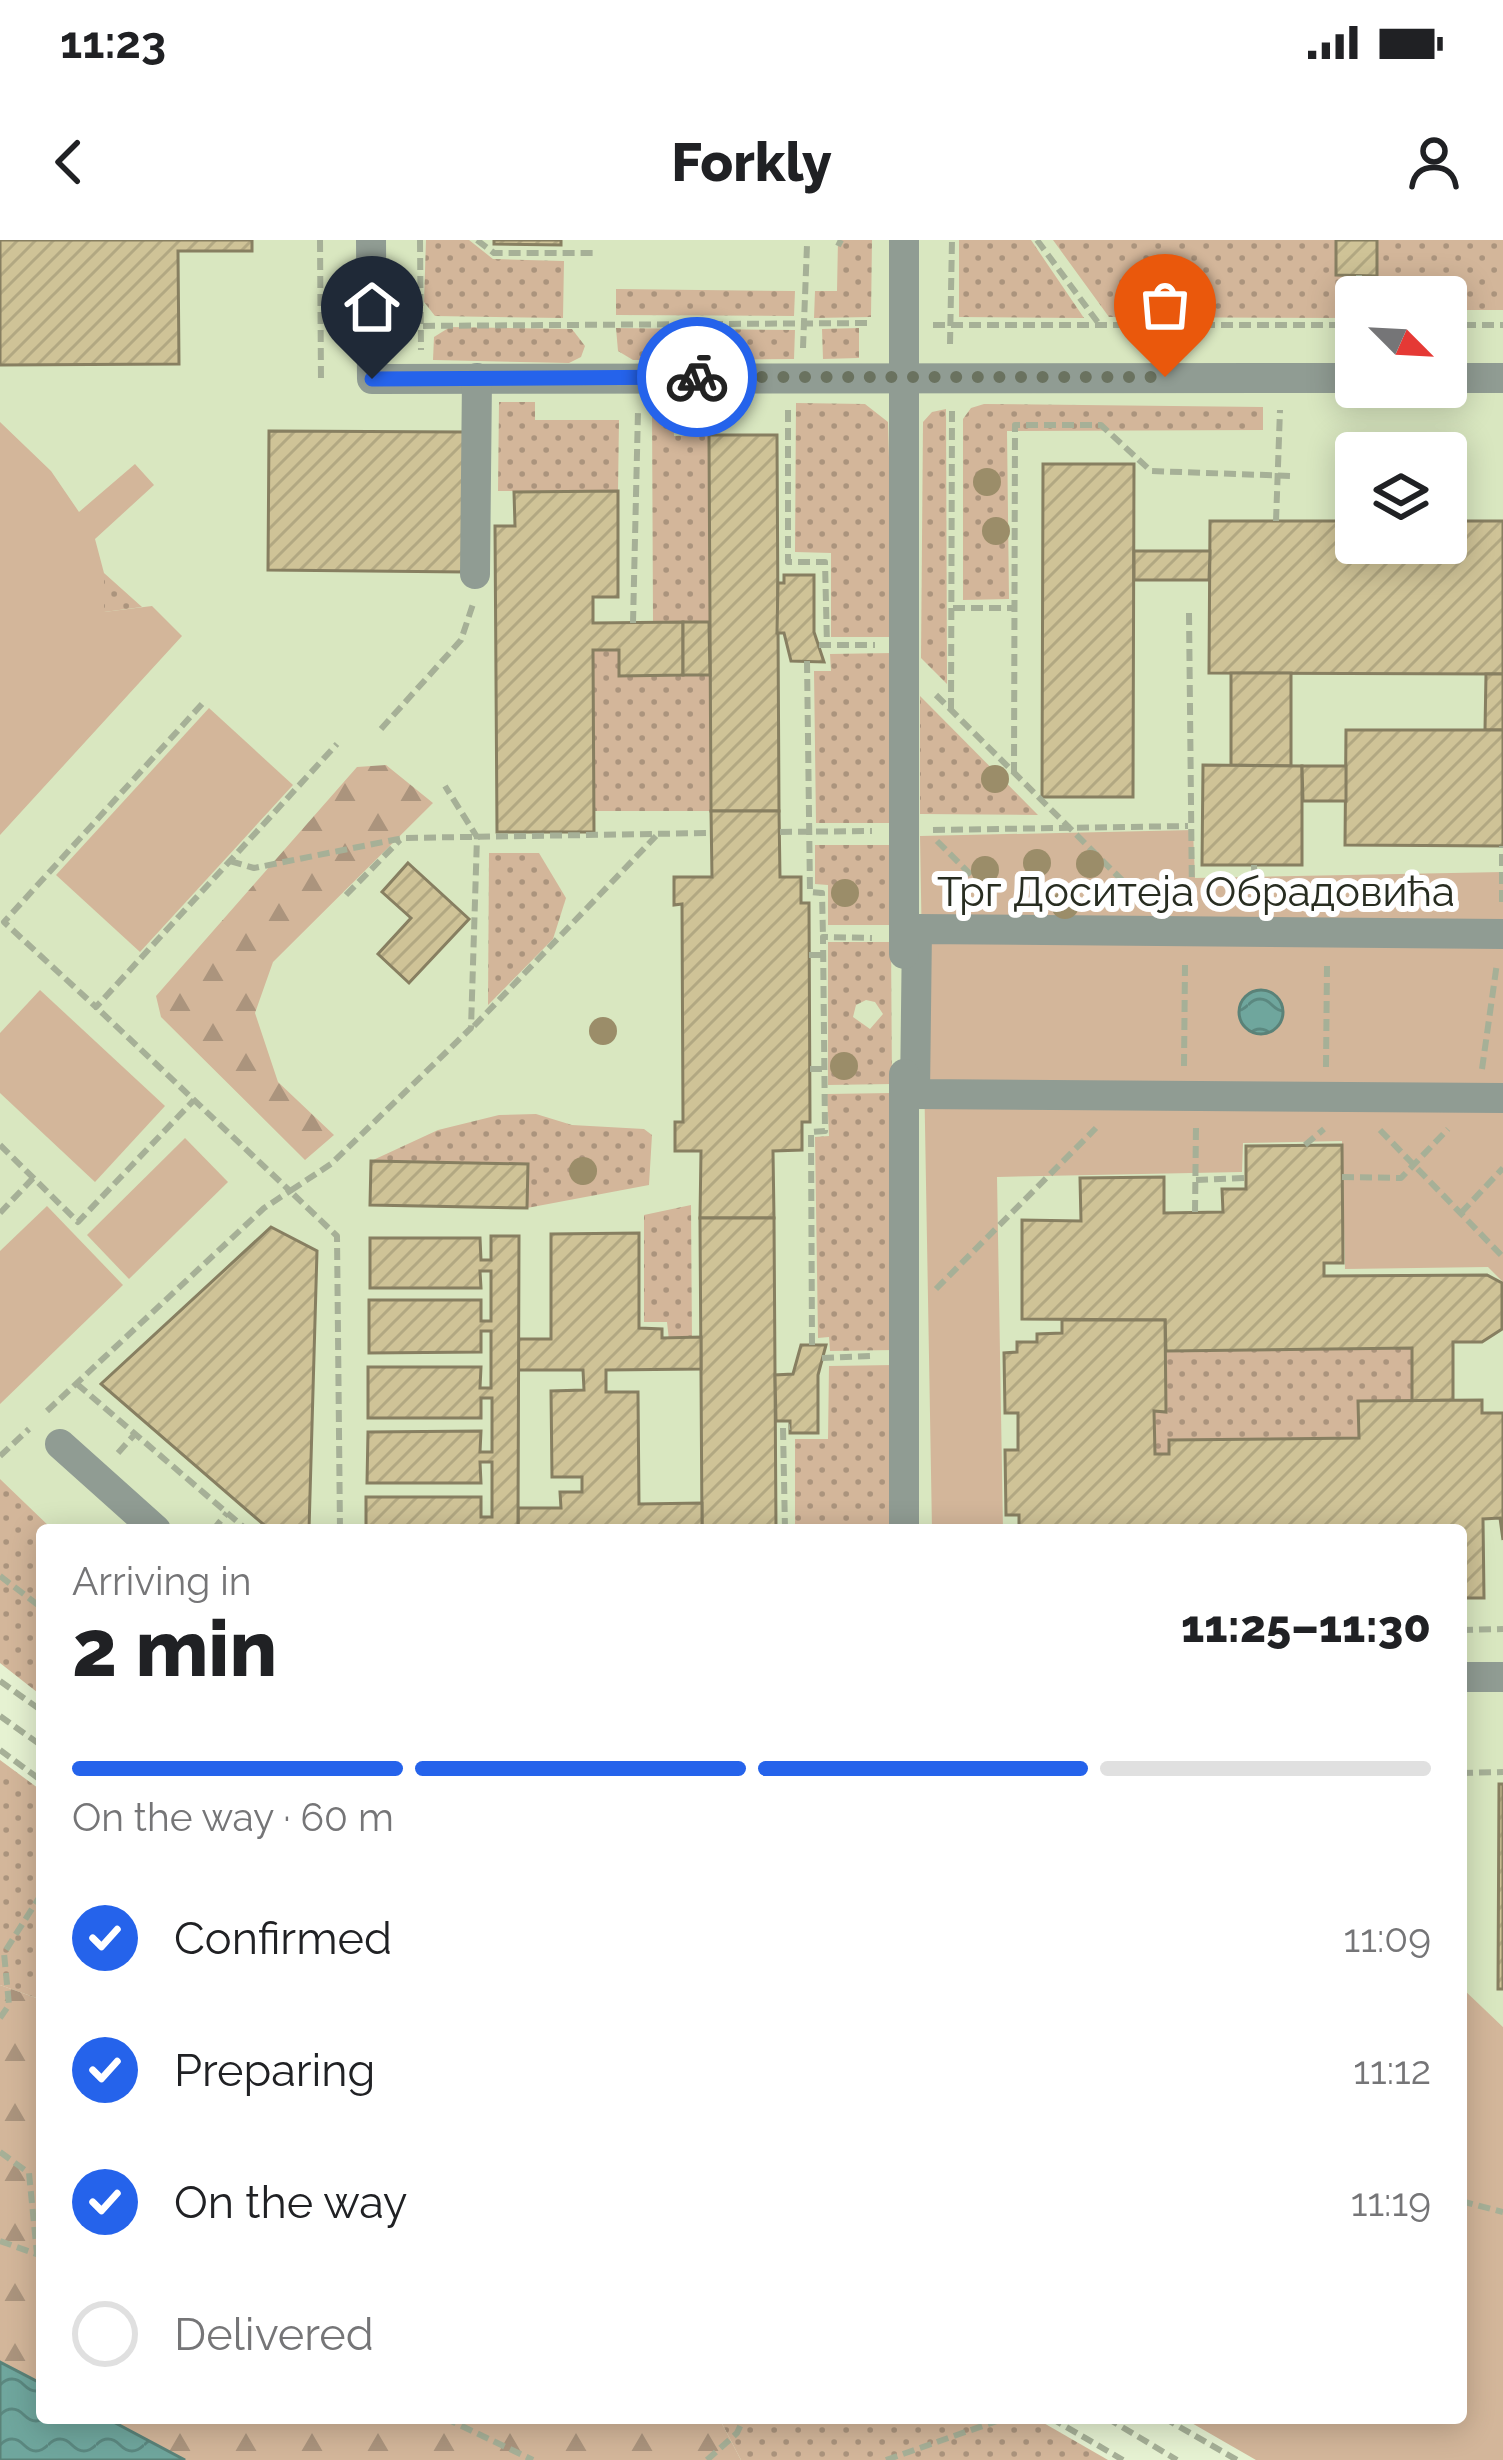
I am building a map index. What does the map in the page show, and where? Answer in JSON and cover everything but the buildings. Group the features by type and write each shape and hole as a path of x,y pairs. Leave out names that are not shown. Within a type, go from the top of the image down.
{"street":[{"path":"371,240 372,379 903,375 1335,387"},
{"path":"904,240 910,938 904,1524"},
{"path":"1467,384 1503,378"},
{"path":"476,574 477,379"},
{"name":"Трг Доситеја Обрадовића","path":"910,938 917,929 1502,934"},
{"path":"910,1089 916,1094 1490,1098"},
{"path":"60,1444 149,1524"},
{"path":"1467,1677 1503,1677"}],"path":[{"path":"320,240 321,380"},
{"path":"419,240 420,378"},
{"path":"477,240 494,254 594,253"},
{"path":"952,240 954,714 1139,896"},
{"path":"1037,240 1101,326"},
{"path":"807,245 804,323 795,376 788,562 825,562 822,645 904,645"},
{"path":"395,327 1335,325"},
{"path":"1467,325 1503,325"},
{"path":"320,327 334,327"},
{"path":"633,623 639,377"},
{"path":"1276,521 1280,404"},
{"path":"1014,774 1016,425 1101,421 1151,471 1249,470 1292,476"},
{"path":"381,729 461,640 472,616 476,574"},
{"path":"953,608 1015,608"},
{"path":"1189,613 1190,1096 1196,1212"},
{"path":"807,661 810,892 822,892 825,1069 825,1131 811,1132 812,1345"},
{"path":"202,704 2,923 337,1236 340,1524"},
{"path":"96,1007 337,744"},
{"path":"446,786 477,837 471,1028"},
{"path":"971,830 1189,826"},
{"path":"926,830 1026,930"},
{"path":"230,861 254,868 403,838 711,833"},
{"path":"46,1412 264,1208 331,1164 471,1028 658,834"},
{"path":"346,895 403,838"},
{"path":"1342,1178 1401,1178 1490,1098 1502,934 1502,845"},
{"path":"1328,932 1337,1097 1413,1164 1503,1257"},
{"path":"823,937 910,938"},
{"path":"809,955 823,955"},
{"path":"810,1069 825,1069"},
{"path":"904,1322 1127,1095"},
{"path":"0,1145 78,1222 194,1100"},
{"path":"1461,1213 1503,1168"},
{"path":"0,1213 34,1177"},
{"path":"1196,1180 1246,1178"},
{"path":"823,1358 904,1355"},
{"path":"76,1384 240,1524"},
{"path":"0,1456 31,1427"},
{"path":"785,1524 784,1427 790,1427"},
{"path":"218,1524 227,1513"},
{"path":"0,1576 36,1603"},
{"path":"1467,1630 1503,1629"},
{"path":"0,1681 36,1707"},
{"path":"0,1716 36,1742"},
{"path":"0,1750 36,1777"},
{"path":"1467,1773 1503,1772"},
{"path":"0,2018 8,2005 4,1953 36,1903"},
{"path":"0,2152 29,2173 36,2225"},
{"path":"1467,2203 1503,2212"},
{"path":"0,2241 36,2254"},
{"path":"458,2424 533,2460"},
{"path":"707,2460 742,2424"},
{"path":"886,2460 988,2424"},
{"path":"1062,2424 1123,2460"},
{"path":"1117,2424 1177,2460"},
{"path":"1174,2424 1237,2460"}],"shaded area":[{"path":"0,240 1503,240 1503,2027 1467,1994 1467,1524 36,1524 36,1528 0,1518"}],"green space":[{"path":"426,240 469,240 493,259 564,261 563,318 435,316 424,302"},
{"path":"838,240 872,240 871,317 814,318 815,291 837,291"},
{"path":"959,240 1031,240 1084,318 959,317"},
{"path":"1053,240 1336,240 1336,275 1350,276 1335,276 1335,318 1109,317"},
{"path":"1377,240 1503,240 1503,310 1467,310 1467,276 1373,276"},
{"path":"616,289 795,291 794,316 616,315"},
{"path":"450,327 572,329 585,346 581,357 569,363 433,360 434,337"},
{"path":"616,328 795,330 794,359 633,360 618,351"},
{"path":"859,328 859,358 823,359 822,329"},
{"path":"499,402 535,402 535,420 619,420 618,491 498,491"},
{"path":"796,403 865,404 888,422 894,637 831,637 831,553 795,552"},
{"path":"984,404 1263,407 1263,430 1007,431 1009,599 963,600 963,419 971,408"},
{"path":"652,406 673,406 674,436 709,435 709,622 653,623"},
{"path":"946,409 947,684 921,658 923,422 932,412"},
{"path":"0,422 51,471 79,512 135,464 154,485 95,539 104,573 104,612 152,606 182,636 0,835"},
{"path":"104,573 142,607 104,612"},
{"path":"593,650 619,650 620,676 710,675 711,811 594,811"},
{"path":"893,653 894,823 816,823 814,671 831,671 830,654"},
{"path":"920,696 1038,815 920,814"},
{"path":"209,708 293,785 140,952 56,875"},
{"path":"386,765 433,803 273,962 255,1013 278,1082 334,1135 305,1160 161,1017 156,996 357,767"},
{"path":"1193,830 1195,878 1503,872 1503,1282 1488,1267 1345,1269 1342,1141 1243,1143 1242,1172 997,1177 1003,1524 932,1524 920,836"},
{"path":"815,845 893,845 893,925 828,925 828,885 815,884"},
{"path":"489,853 539,853 566,898 553,939 488,1005"},
{"path":"828,942 891,942 892,1084 828,1085","holes":["875,1002 883,1014 870,1029 853,1017 856,1005"]},
{"path":"40,990 165,1106 95,1182 0,1093 0,1033"},
{"path":"891,1093 895,1350 830,1351 829,1337 818,1338 815,1137 829,1136 827,1094"},
{"path":"536,1114 572,1125 644,1129 652,1135 649,1185 527,1208 527,1164 371,1161 438,1130 499,1115"},
{"path":"185,1138 228,1182 129,1279 87,1235"},
{"path":"691,1205 692,1340 669,1340 667,1322 644,1322 644,1215"},
{"path":"47,1206 123,1285 0,1404 0,1251"},
{"path":"1412,1348 1412,1401 1359,1401 1359,1438 1170,1440 1169,1454 1155,1454 1154,1412 1166,1411 1166,1351"},
{"path":"894,1365 893,1524 795,1524 795,1439 828,1439 829,1366"},
{"path":"0,1479 47,1524 36,1524 36,1691 0,1663"},
{"path":"0,1760 36,1787 36,1998 0,1985"},
{"path":"0,1985 36,1998 36,2381 0,2362"},
{"path":"1467,1993 1503,2027 1503,2460 1256,2460 1193,2424 1467,2424"},
{"path":"117,2424 722,2424 741,2460 185,2460"},
{"path":"722,2424 1045,2424 1108,2460 741,2460"}],"water":[{"path":"1261,990 1276,997 1283,1012 1276,1027 1261,1034 1246,1027 1239,1012 1246,997"},
{"path":"0,2362 36,2381 36,2424 117,2424 185,2460 0,2460"}],"way so far":[{"path":"697,377 1165,377"}],"route":[{"path":"372,379 697,377"}]}
